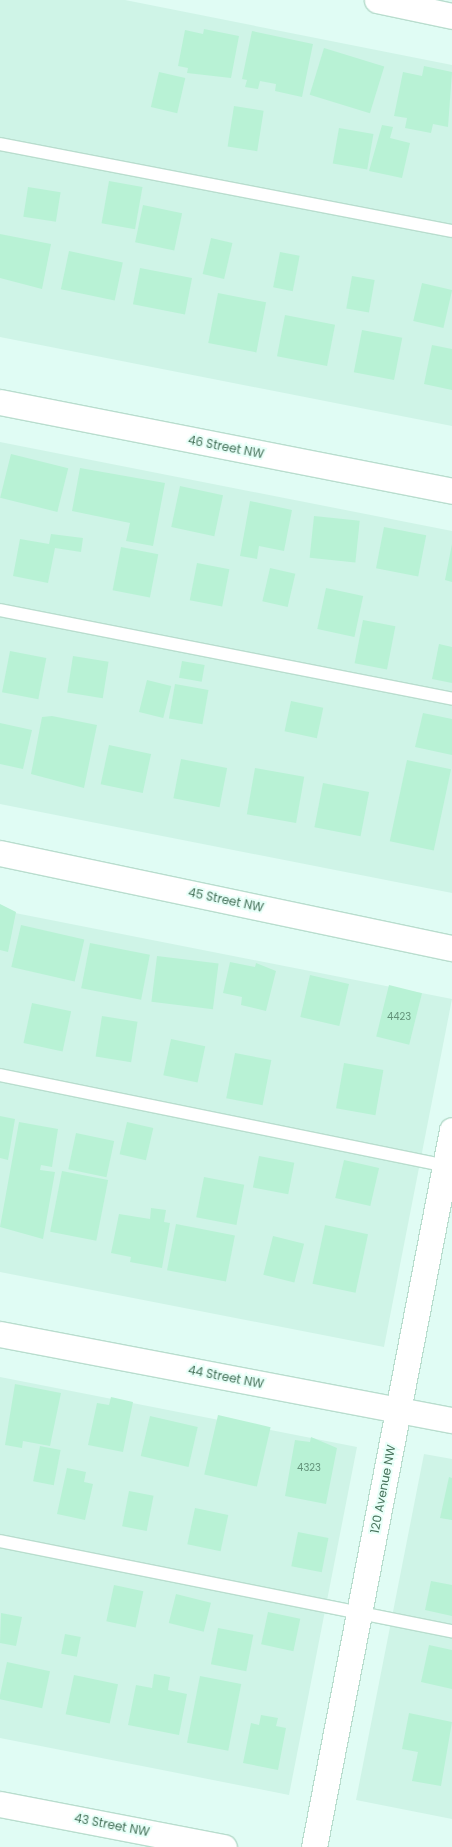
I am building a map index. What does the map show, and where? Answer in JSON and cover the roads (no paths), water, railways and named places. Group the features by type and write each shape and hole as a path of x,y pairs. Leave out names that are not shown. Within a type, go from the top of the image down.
{"street":[{"path":"377,0 452,16"},
{"name":"46 Street NW","path":"0,402 452,492"},
{"name":"45 Street NW","path":"0,852 452,948"},
{"name":"120 Avenue NW","path":"314,1847 398,1409 449,1166 452,1130"},
{"name":"44 Street NW","path":"0,1334 452,1420"},
{"name":"43 Street NW","path":"0,1804 224,1847"}],"lane":[{"path":"0,144 452,231"},
{"path":"0,610 452,699"},
{"path":"0,1075 449,1166"},
{"path":"0,1540 452,1631"}]}
